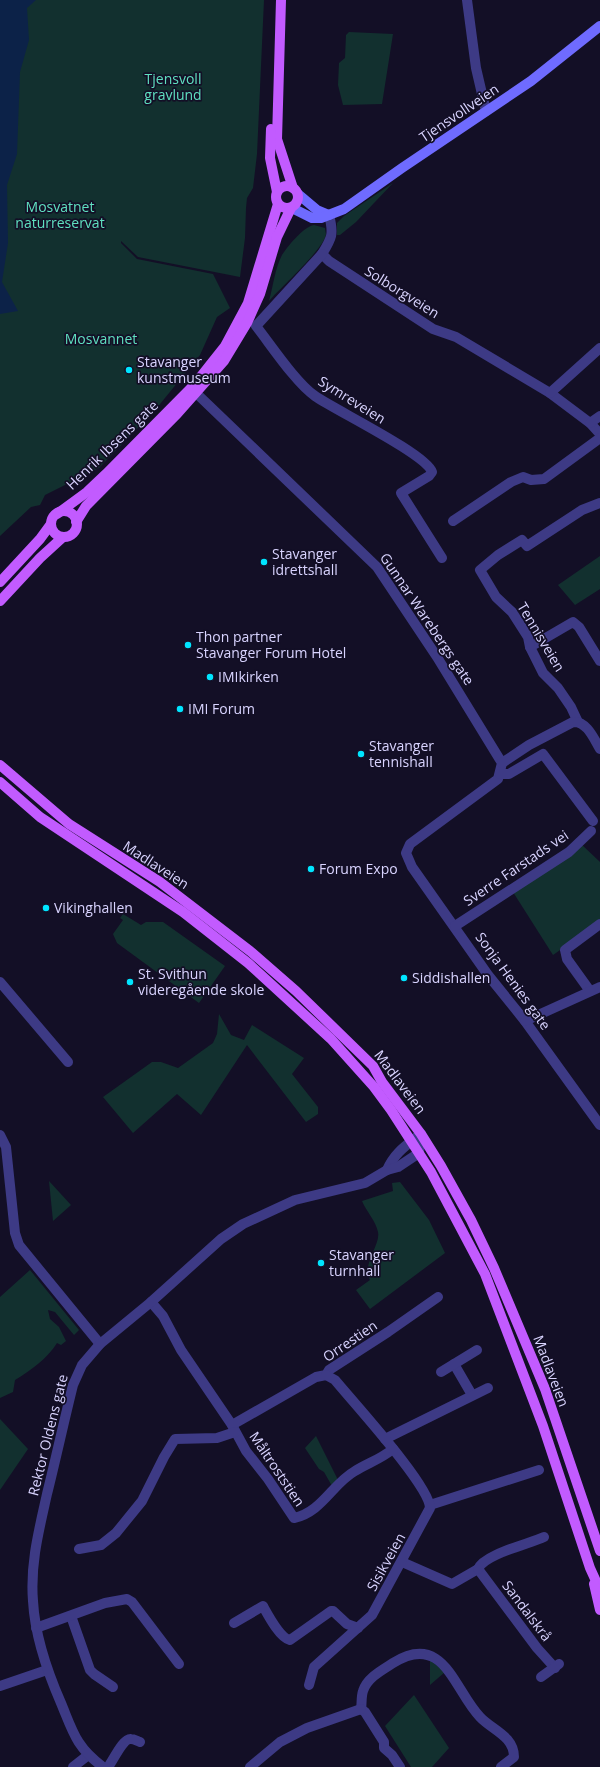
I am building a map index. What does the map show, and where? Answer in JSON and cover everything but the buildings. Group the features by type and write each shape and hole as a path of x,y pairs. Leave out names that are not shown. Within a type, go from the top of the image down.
{"main road":[{"path":"279,49 270,158 278,204 284,208 292,208 297,204 296,191 277,139 281,0"},
{"path":"277,192 282,187 296,191"},
{"name":"Henrik Ibsens gate","path":"57,514 87,492 106,474 194,384 220,352 248,303 278,204"},
{"name":"Henrik Ibsens gate","path":"76,522 86,506 196,393 224,361 248,323 260,294 277,237 292,208"},
{"path":"0,582 40,539 57,514 69,513 76,522 73,532 63,537 40,558 0,601"},
{"path":"51,524 56,534 63,537"},
{"name":"Madlaveien","path":"0,765 69,824 160,882 244,947 296,991 373,1066 382,1082 422,1134 471,1220 509,1302 545,1389 600,1552"},
{"name":"Madlaveien","path":"0,782 40,817 183,912 248,963 331,1039 383,1099 431,1172 470,1244 496,1300 542,1426 590,1568 600,1610"},
{"name":"Madlaveien","path":"590,1568 600,1590"}],"street":[{"path":"467,0 476,68 486,111"},
{"name":"Tjensvollveien","path":"292,208 312,218 321,218 344,210 531,81 600,26"},
{"path":"296,191 317,210 329,215 332,228 332,238 322,254"},
{"name":"Solborgveien","path":"322,254 345,272 433,329 456,337 550,393 590,423 600,434"},
{"name":"Symreveien","path":"322,254 256,326 302,384 315,396 405,449 429,466 432,472 429,476 401,493 442,558"},
{"path":"550,393 600,348"},
{"name":"Gunnar Warebergs gate","path":"196,393 377,567 441,664 502,763"},
{"path":"590,423 600,416"},
{"path":"453,521 523,477 531,480 544,479 600,438"},
{"name":"Tennisveien","path":"600,503 582,510 527,546 522,540 498,555 480,570 496,597 512,612 528,637 530,647 543,673 558,688 571,707 578,722 585,727 600,749"},
{"path":"530,647 573,622 580,627 600,661"},
{"path":"500,774 502,763 529,745 569,724 578,722"},
{"name":"Sverre Farstads vei","path":"455,926 569,852 592,826 543,754 509,774 500,774"},
{"name":"Sonja Henies gate","path":"500,774 487,787 410,844 406,853 412,867 455,926 488,975 525,1021 600,1125"},
{"path":"590,991 567,959 565,950 600,924"},
{"path":"0,982 68,1062"},
{"path":"525,1021 600,986"},
{"path":"387,1170 391,1160 399,1149 422,1134"},
{"path":"419,1153 422,1134"},
{"path":"0,1135 4,1140 6,1147 14,1225 19,1245 100,1344"},
{"name":"Rektor Oldens gate","path":"103,1767 87,1756 76,1738 47,1670 36,1628 33,1601 33,1559 38,1531 73,1385 80,1369 100,1344 151,1302 221,1239 243,1224 294,1200 365,1182 387,1170 398,1168 419,1153"},
{"name":"Orrestien","path":"79,1549 101,1545 116,1533 142,1501 164,1457 175,1439 217,1438 316,1377 326,1375 329,1370 388,1332 438,1297"},
{"path":"151,1302 163,1316 181,1350 234,1428"},
{"path":"441,1372 477,1350"},
{"path":"454,1364 472,1395"},
{"path":"326,1375 335,1380 385,1439 419,1484 430,1505 539,1470"},
{"path":"385,1439 488,1388"},
{"name":"Måltroststien","path":"234,1428 246,1451 268,1479 294,1518 306,1515 315,1509 354,1471 384,1458 393,1449"},
{"name":"Sisikveien","path":"309,1685 314,1667 372,1615 429,1512 430,1505"},
{"path":"402,1562 452,1584 478,1569 480,1565 502,1553 544,1537"},
{"name":"Sandalskrå","path":"478,1569 537,1648 557,1666 540,1677"},
{"path":"36,1628 105,1604 127,1599 132,1602 179,1664"},
{"path":"234,1623 263,1606 281,1633 286,1639 290,1640 304,1632 327,1612 333,1611 347,1624 358,1628"},
{"path":"71,1616 90,1670 113,1687"},
{"path":"361,1710 362,1693 366,1683 374,1676 407,1656 415,1654 432,1657 447,1668 480,1717 503,1735 513,1749 514,1757 501,1767"},
{"path":"0,1686 47,1670"},
{"path":"250,1767 280,1742 307,1728 361,1710"},
{"path":"361,1710 365,1712 384,1742 384,1748 392,1755 400,1767"},
{"path":"108,1767 123,1743 131,1739 140,1742"},
{"path":"73,1767 87,1756"}],"green space":[{"path":"0,0 264,0 257,154 253,188 247,198 245,238 240,277 138,257 121,241 121,243 137,259 213,274 230,308 217,317 200,355 156,409 99,468 45,495 40,505 31,507 0,536"},
{"path":"349,32 393,34 382,104 343,105 338,85 339,63 345,58 346,35"},
{"path":"393,183 356,222 340,235 337,235 337,223 344,216"},
{"path":"314,225 325,228 326,234 323,241 310,258 269,301 282,255 305,229"},
{"path":"600,556 600,589 575,605 558,585"},
{"path":"581,844 600,862 600,922 553,955 513,892"},
{"path":"123,914 141,925 146,922 163,922 225,966 199,1003 117,943 113,934 123,920 120,918"},
{"path":"219,1014 231,1035 244,1040 252,1025 304,1058 292,1074 318,1107 318,1114 306,1122 247,1045 201,1115 177,1094 133,1133 103,1097 152,1062 161,1062 178,1068 213,1043 217,1034"},
{"path":"49,1181 71,1205 53,1221"},
{"path":"400,1182 429,1220 445,1253 370,1309 356,1290 370,1280 368,1274 369,1262 377,1243 378,1232 362,1201 393,1191 392,1183"},
{"path":"30,1270 79,1330 74,1335 55,1312 48,1310 50,1319 59,1327 66,1341 61,1345 57,1343 49,1354 38,1364 15,1380 13,1392 0,1398 0,1297"},
{"path":"0,1419 28,1449 0,1490"},
{"path":"316,1436 338,1480 332,1486 324,1472 319,1469 305,1448"},
{"path":"430,1660 445,1672 430,1685"},
{"path":"414,1695 449,1748 432,1767 411,1767 385,1726"}],"water":[{"path":"0,0 36,0 27,8 29,40 20,72 17,154 7,185 8,243 2,282 18,311 0,314"}],"place":[{"name":"Stavanger kunstmuseum","path":"129,370"},
{"name":"Stavanger idrettshall","path":"264,562"},
{"name":"Thon partner Stavanger Forum Hotel","path":"188,645"},
{"name":"IMIkirken","path":"210,677"},
{"name":"IMI Forum","path":"180,709"},
{"name":"Stavanger tennishall","path":"361,754"},
{"name":"Forum Expo","path":"311,869"},
{"name":"Vikinghallen","path":"46,908"},
{"name":"Siddishallen","path":"404,978"},
{"name":"St. Svithun videregående skole","path":"130,982"},
{"name":"Stavanger turnhall","path":"321,1263"}],"park label":[{"name":"Tjensvoll gravlund","path":"173,88"},
{"name":"Mosvatnet naturreservat","path":"60,216"},
{"name":"Mosvannet","path":"101,339"}]}
